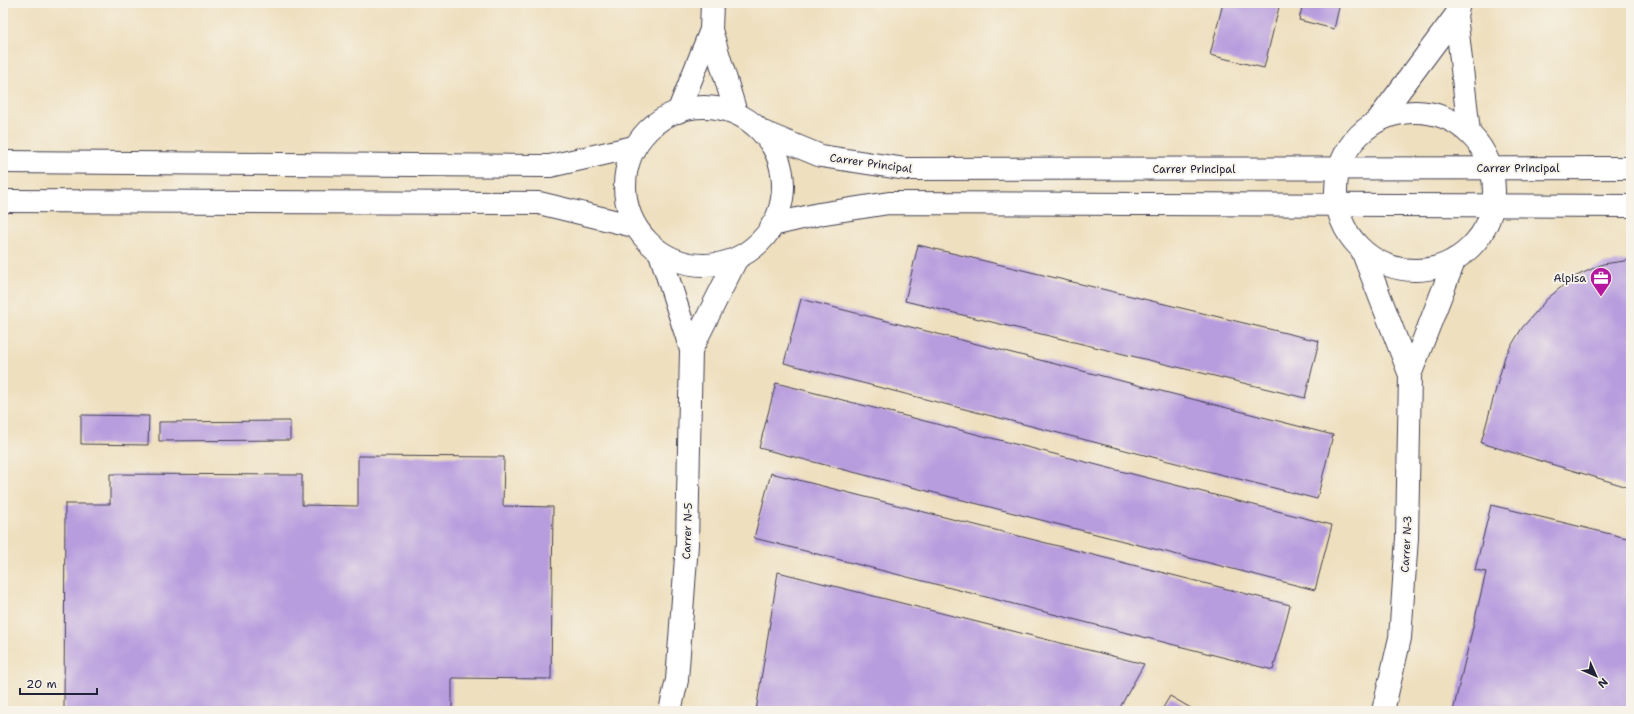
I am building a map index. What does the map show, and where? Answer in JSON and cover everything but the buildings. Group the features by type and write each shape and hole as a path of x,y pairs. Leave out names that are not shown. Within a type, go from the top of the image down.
{"street":[{"path":"712,3 711,30 736,113"},
{"path":"1410,375 1363,253 1342,226 1335,190 1341,160 1354,140 1377,121 1458,9"},
{"path":"1458,9 1469,132"},
{"path":"678,112 711,30"},
{"path":"712,107 736,113 763,132 774,149 784,181 778,217 759,244 736,260 721,265 687,265 660,253 634,226 625,201 625,172 634,147 660,120 685,109 712,107"},
{"path":"1363,253 1398,270 1439,268 1471,249 1488,226 1496,193 1488,157 1469,132 1444,116 1416,111 1377,121"},
{"name":"Carrer Principal","path":"763,132 821,156 906,170 1631,168"},
{"path":"3,162 550,166 634,147"},
{"path":"3,201 539,203 634,226"},
{"path":"772,225 819,214 889,202 1631,206"},
{"path":"660,253 691,350"},
{"path":"1410,375 1455,259"},
{"path":"691,350 736,260"},
{"name":"Carrer N-5","path":"670,711 676,680 687,544 691,350"},
{"name":"Carrer N-3","path":"1383,711 1400,638 1406,538 1410,375"}],"place":[{"name":"Alpisa","path":"1601,298"}]}
